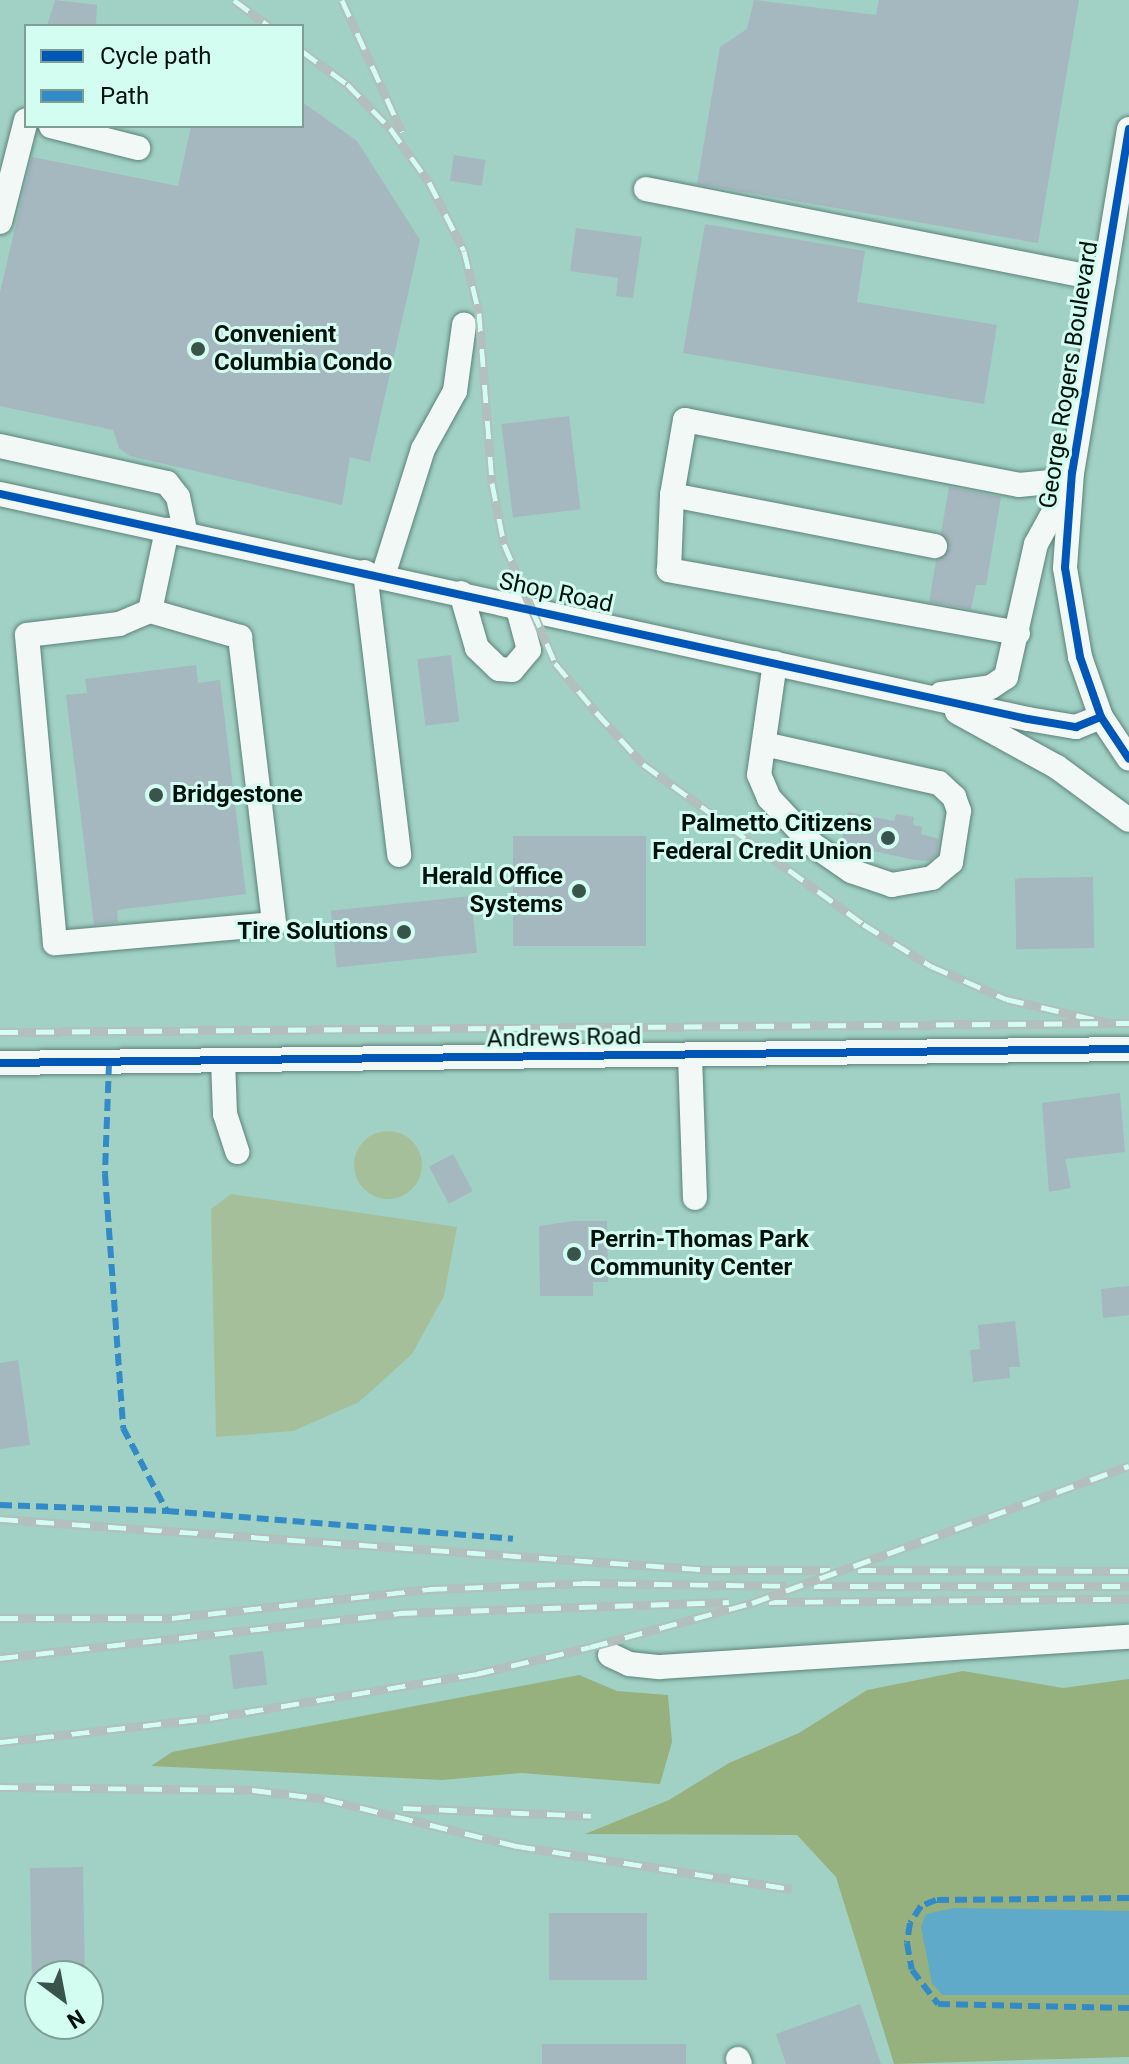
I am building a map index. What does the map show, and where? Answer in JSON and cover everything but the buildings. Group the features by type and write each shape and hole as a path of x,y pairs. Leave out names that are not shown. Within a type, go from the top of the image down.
{"street":[{"path":"0,222 24,128"},
{"path":"59,128 138,148"},
{"name":"George Rogers Boulevard","path":"1129,129 1071,480 1065,568 1080,657 1101,717 1129,759"},
{"path":"646,189 1104,280"},
{"path":"399,855 374,574 423,449 455,391 464,325"},
{"path":"1018,633 669,570 672,495 685,420 1019,485 1071,480"},
{"path":"0,446 167,483 178,497 177,532 150,611 119,624 27,635 55,943 274,924 240,637 150,611"},
{"path":"927,696 991,687 1006,677 1036,544 1071,480"},
{"name":"Shop Road","path":"0,494 1076,727 1101,717"},
{"path":"672,495 935,546"},
{"path":"461,593 477,648 499,669 512,670 529,650 517,605"},
{"path":"764,744 939,783 954,797 959,811 951,862 932,878 892,885 851,871 812,844 769,798 759,775 775,663"},
{"path":"927,696 1057,767 1129,820"},
{"name":"Andrews Road","path":"0,1063 1129,1049"},
{"path":"690,1056 695,1198"},
{"path":"223,1061 225,1114 237,1152"},
{"path":"610,1655 629,1664 660,1667 1129,1637"}],"green space":[{"path":"388,1131 412,1141 422,1165 412,1189 388,1199 364,1189 354,1165 364,1141"},
{"path":"231,1194 457,1227 444,1296 412,1354 359,1402 293,1431 216,1437 211,1209"},
{"path":"963,1671 1063,1688 1129,1679 1129,2057 894,2064 836,1877 797,1835 585,1834 669,1800 729,1763 799,1733 867,1690"},
{"path":"579,1675 617,1691 668,1695 672,1742 660,1784 522,1773 442,1780 151,1766 172,1752"}],"water":[{"path":"954,1908 1129,1911 1129,1995 942,1995 932,1983 921,1927 926,1914"}],"railway":[{"path":"234,0 266,24"},
{"path":"342,0 402,132"},
{"path":"304,52 347,84 390,128 429,182 464,251 479,313 492,483 504,544 555,663 643,764 863,924 931,966 1006,999 1110,1023"},
{"path":"0,1032 1129,1023"},
{"path":"0,1742 210,1718 476,1674 590,1647 752,1603 1129,1466"},
{"path":"0,1519 712,1570 830,1570"},
{"path":"858,1570 1129,1571"},
{"path":"0,1618 172,1618 429,1589 582,1583 786,1586"},
{"path":"814,1586 1129,1586"},
{"path":"769,1602 1129,1599"},
{"path":"0,1658 399,1613 729,1602"},
{"path":"0,1787 253,1790 325,1799 517,1846 792,1889"},
{"path":"403,1808 591,1816"}],"marked path":[{"path":"109,1063 105,1174 123,1428 167,1511"},
{"path":"0,1505 167,1511 513,1539"},
{"path":"1129,1898 936,1900 921,1906 910,1923 907,1943 912,1970 938,2004 1129,2008"}],"cycle path":[{"path":"1129,129 1072,472 1065,568 1080,657 1101,717 1129,759"},
{"path":"0,494 1028,719 1076,727 1101,717"},
{"path":"0,1063 1129,1049"}],"place":[{"name":"Convenient Columbia Condo","path":"198,349"},
{"name":"Bridgestone","path":"156,795"},
{"name":"Palmetto Citizens Federal Credit Union","path":"888,838"},
{"name":"Herald Office Systems","path":"579,891"},
{"name":"Tire Solutions","path":"404,932"},
{"name":"Perrin-Thomas Park Community Center","path":"574,1254"}]}
